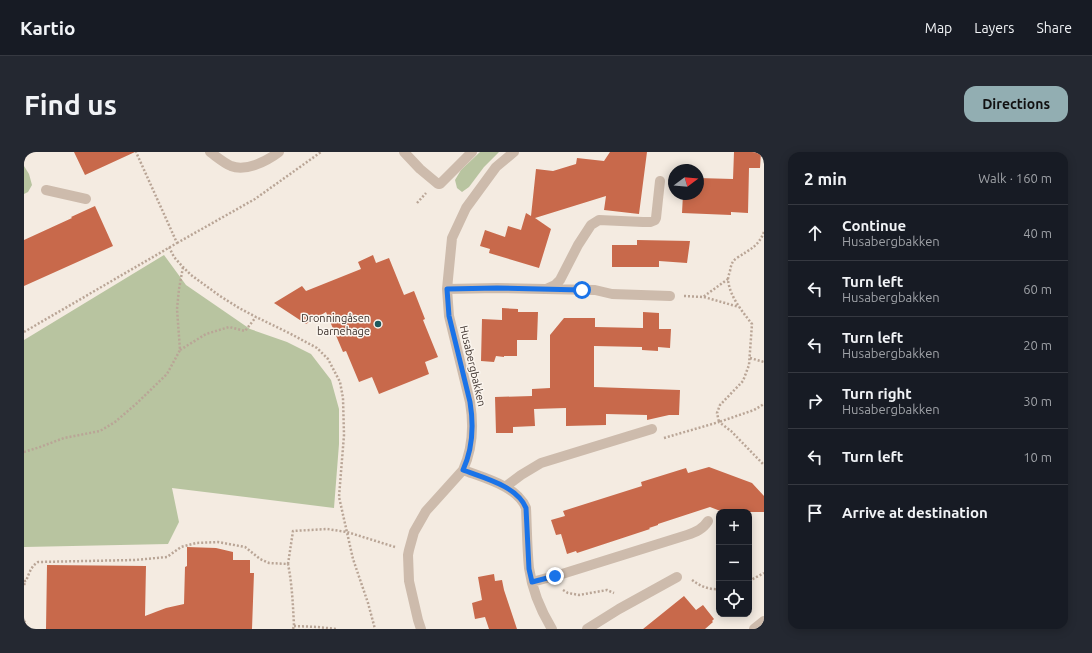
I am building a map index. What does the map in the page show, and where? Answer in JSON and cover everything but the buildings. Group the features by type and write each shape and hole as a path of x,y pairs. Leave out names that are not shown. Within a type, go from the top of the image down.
{"street":[{"path":"210,152 231,166 238,168 254,166 279,152"},
{"path":"404,152 420,169 438,184 440,184 472,152"},
{"name":"Husabergbakken","path":"421,629 409,581 409,550 414,532 426,511 463,470 469,458 472,442 473,416 449,316 447,289 452,238 466,208 496,167 514,152"},
{"path":"546,290 560,280 578,245 591,225 598,220 643,222 654,220 656,218 660,181"},
{"path":"46,190 86,199"},
{"path":"447,289 497,288 596,290 612,294 670,296"},
{"path":"505,487 521,474 541,463 652,429"},
{"path":"463,470 505,487 520,498 524,503 526,508 529,569 544,615 552,629"},
{"path":"532,582 687,535 700,530 708,521"},
{"path":"588,629 629,603 677,577"},
{"path":"754,629 764,621"}],"path":[{"path":"136,152 176,243"},
{"path":"24,332 169,247 255,199 321,152"},
{"path":"417,203 424,196"},
{"path":"764,232 760,242 736,258 732,263 728,279 731,292 739,307 752,324 750,358 743,381 720,405 717,413 719,422 731,431 764,466"},
{"path":"169,247 174,257 191,275 220,296 239,308 317,348 328,359 340,382 343,398 344,428 339,497 353,558 375,629"},
{"path":"180,350 177,310 183,267"},
{"path":"703,297 728,279"},
{"path":"670,296 703,297 739,307"},
{"path":"24,452 40,448 64,438 100,431 115,422 167,374 180,350 206,334 229,327 244,331 256,317"},
{"path":"750,358 764,362"},
{"path":"658,440 719,422 754,410 764,404"},
{"path":"336,629 293,627 288,564 293,532 327,529 347,532 409,550"},
{"path":"24,585 30,570 34,564 38,562 135,560 167,557 181,547 196,543 218,542 245,547 260,559 269,563 288,564"},
{"path":"752,579 764,573"},
{"path":"555,576 560,588 568,593 579,595 607,590 624,598 629,603"},
{"path":"677,577 687,576 698,584 716,589"},
{"path":"24,621 27,624"}],"green space":[{"path":"480,152 499,152 484,167 469,187 462,192 457,188 455,180 461,170"},
{"path":"24,166 29,174 32,185 28,192 24,194"},
{"path":"164,255 186,285 250,329 287,342 311,354 331,380 339,409 339,444 334,508 172,488 179,522 168,544 24,547 24,340"}],"place":[{"name":"Dronningåsen barnehage","path":"378,324"}],"route":[{"path":"555,576 532,582 529,569 526,508 520,498 505,487 463,470 469,458 472,442 473,416 449,316 447,289 497,288 582,290"}]}
